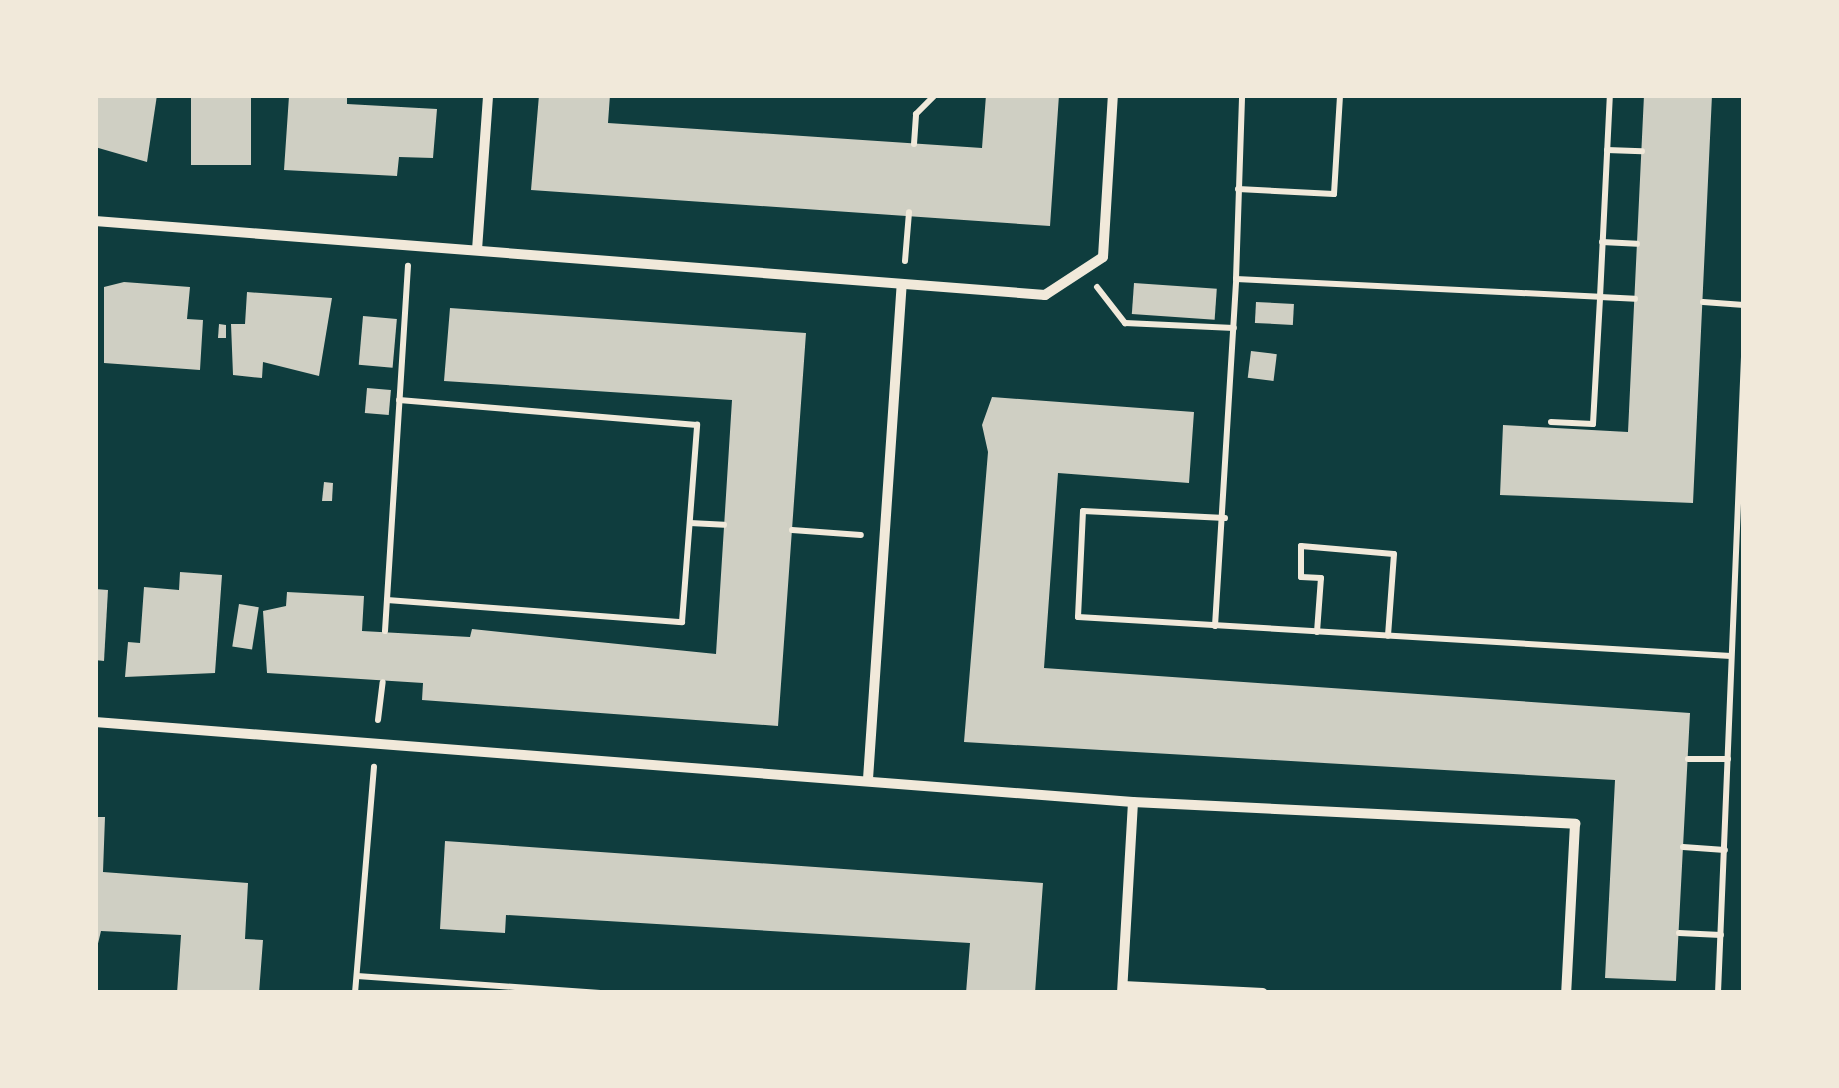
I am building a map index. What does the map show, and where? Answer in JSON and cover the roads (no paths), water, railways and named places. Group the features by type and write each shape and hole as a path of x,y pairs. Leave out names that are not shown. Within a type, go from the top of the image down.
{"street":[{"path":"477,250 488,95"},
{"path":"95,221 1044,295 1086,273 1103,257 1113,95"},
{"path":"868,780 902,285"},
{"path":"95,722 1133,802 1575,824 1566,993"},
{"path":"1133,802 1123,990 1262,993"}]}
